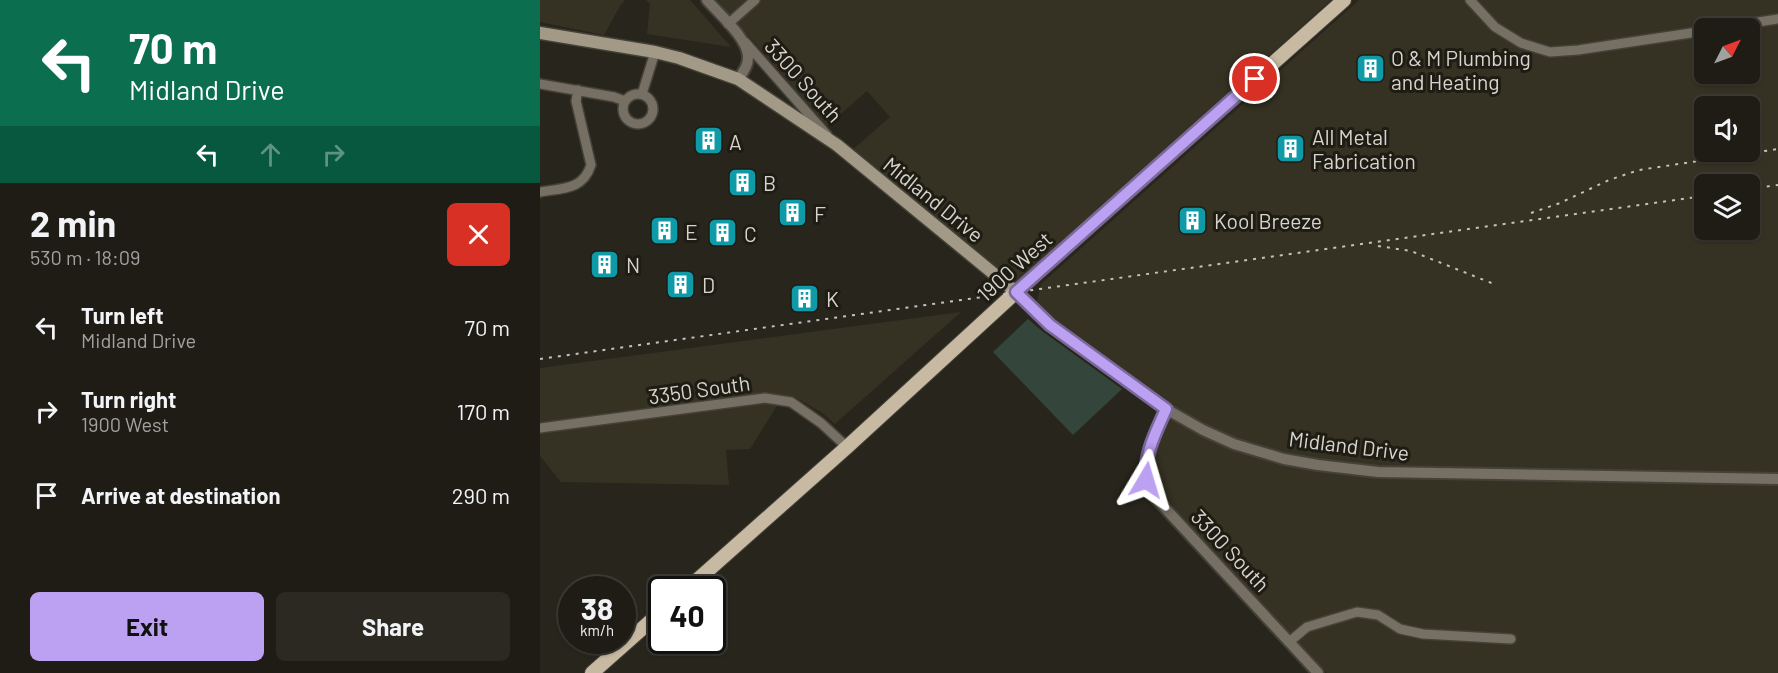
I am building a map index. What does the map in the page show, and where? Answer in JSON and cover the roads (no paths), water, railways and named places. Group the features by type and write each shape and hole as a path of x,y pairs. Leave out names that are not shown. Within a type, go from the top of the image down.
{"main road":[{"name":"1900 West","path":"702,576 1344,0"},
{"name":"Midland Drive","path":"540,33 655,52 679,58 738,80 837,145 1016,292"},
{"path":"597,668 648,623"}],"street":[{"name":"3300 South","path":"707,0 837,145"},
{"path":"728,24 755,0"},
{"path":"1470,0 1495,27 1521,43 1550,52 1694,33"},
{"path":"1760,22 1778,20"},
{"name":"3300 South","path":"738,80 744,71 748,57 743,40"},
{"path":"642,94 655,52"},
{"path":"540,84 625,101"},
{"path":"540,192 569,188 581,182 588,175 591,165 576,101 578,90"},
{"path":"642,94 650,100 651,116 643,123 633,123 625,117 623,109 625,101 632,95 642,94"},
{"name":"Midland Drive","path":"1016,292 1050,325 1166,409 1234,444 1284,459 1388,472 1778,479"},
{"name":"3350 South","path":"540,428 765,398 791,402 821,423 848,447"},
{"name":"3300 South","path":"1166,409 1151,443 1146,464 1146,480 1151,493 1318,673"},
{"path":"1289,642 1307,627 1357,612 1378,615 1400,629 1423,634 1511,639"}],"railway":[{"path":"1531,213 1560,203 1609,180 1639,170 1778,149"},
{"path":"1760,187 1778,185"},
{"path":"540,359 1694,197"},
{"path":"1378,246 1411,251 1494,284"}],"place":[{"name":"O & M Plumbing and Heating","path":"1370,69"},
{"name":"A","path":"708,141"},
{"name":"All Metal Fabrication","path":"1291,148"},
{"name":"B","path":"742,182"},
{"name":"F","path":"793,213"},
{"name":"Kool Breeze","path":"1193,220"},
{"name":"E","path":"664,231"},
{"name":"C","path":"723,233"},
{"name":"N","path":"605,264"},
{"name":"D","path":"681,284"},
{"name":"K","path":"805,298"}]}
